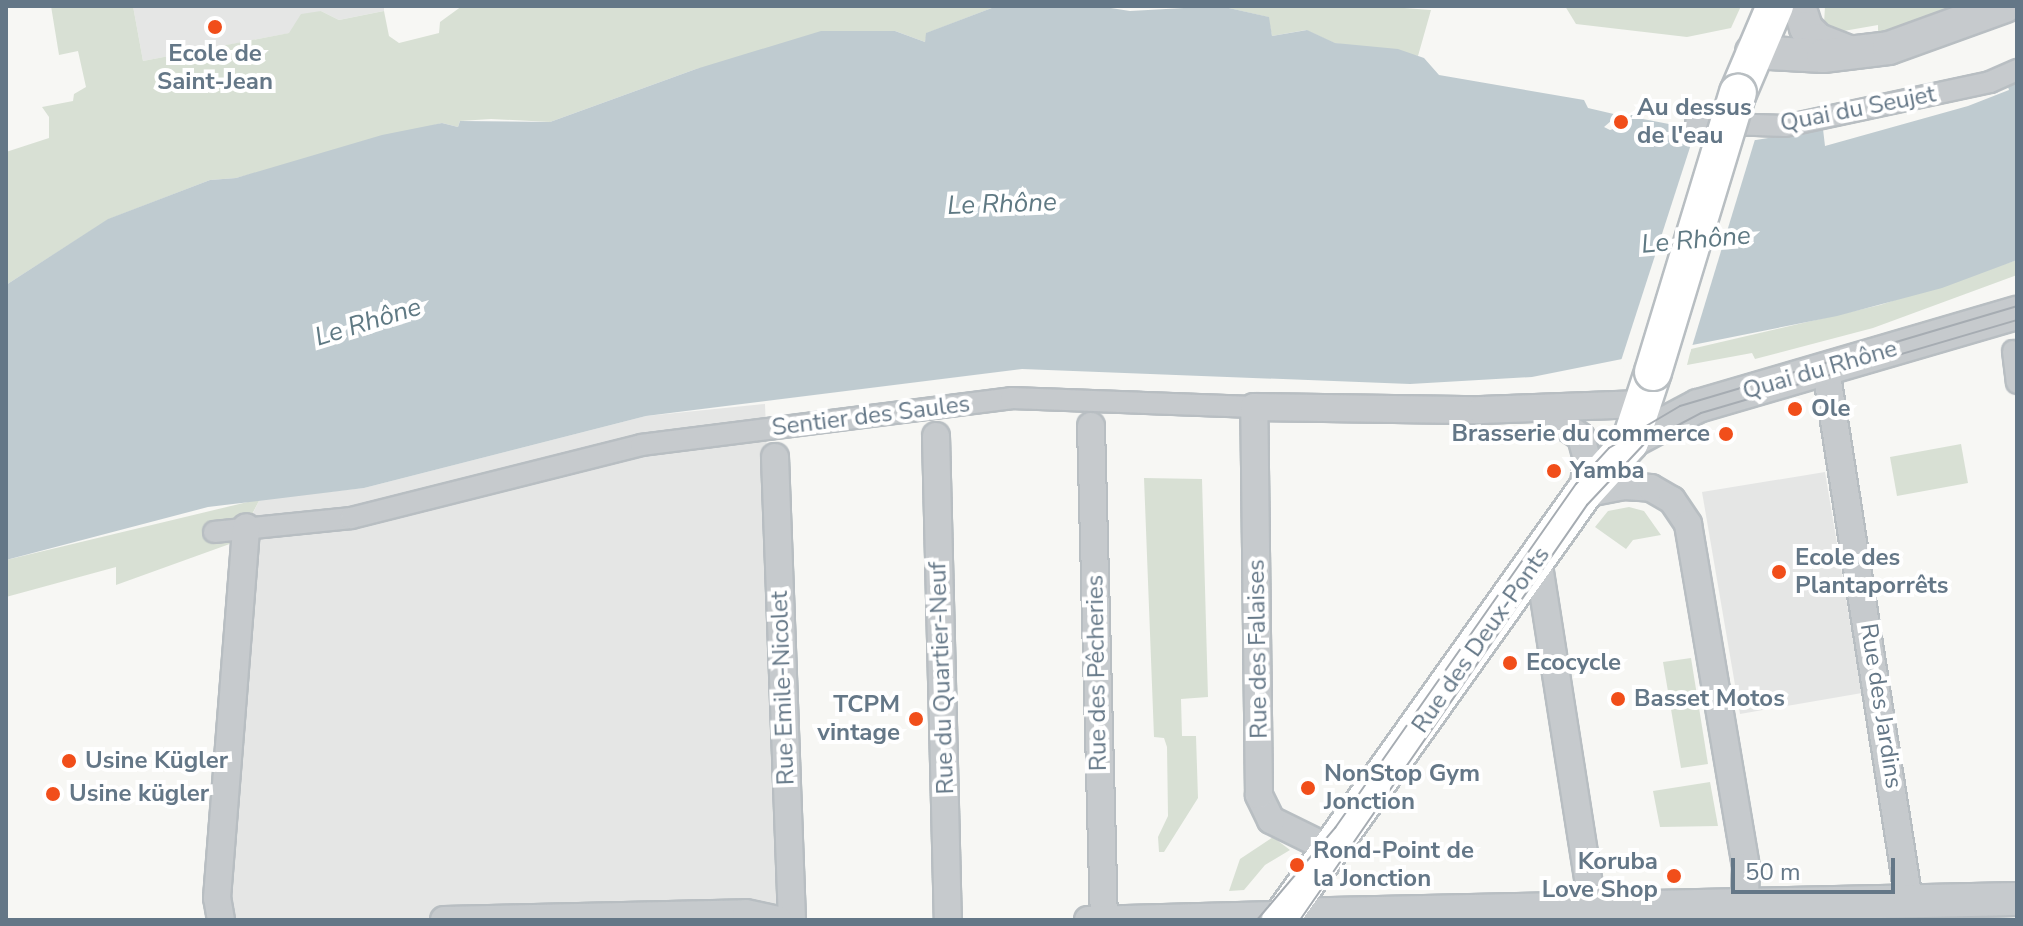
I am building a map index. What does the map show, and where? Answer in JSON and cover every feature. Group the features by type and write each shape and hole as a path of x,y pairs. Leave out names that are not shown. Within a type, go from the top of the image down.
{"main road":[{"path":"1630,442 1738,93 1752,52 1775,6"},
{"name":"Rue des Deux-Ponts","path":"1282,917 1583,494 1630,442"}],"street":[{"path":"1799,6 1806,28 1818,40 1852,53"},
{"path":"1752,52 1852,53 1889,48 2005,6"},
{"name":"Quai du Seujet","path":"1696,123 1785,126 1990,82 2017,70"},
{"name":"Quai du Rhône","path":"1630,442 1698,406 2017,313"},
{"path":"2013,351 2017,383"},
{"name":"Rue des Jardins","path":"1826,369 1909,901"},
{"name":"Sentier des Saules","path":"214,532 351,518 641,445 996,400 1254,407 1539,409 1647,388"},
{"name":"Rue des Falaises","path":"1254,407 1259,795 1271,820 1332,850"},
{"path":"1539,409 1565,422 1581,437 1587,459 1583,494 1624,486 1651,488 1672,500 1688,524 1746,867 1743,912"},
{"name":"Rue des Pêcheries","path":"1091,426 1104,920"},
{"name":"Rue du Quartier-Neuf","path":"936,436 948,920"},
{"name":"Rue Emile-Nicolet","path":"775,457 792,920"},
{"path":"221,920 217,898 246,527"},
{"path":"1538,559 1593,909"},
{"path":"1087,920 1593,909 1743,912 1909,901 2017,899"},
{"path":"444,920 754,913 778,920"}],"shaded area":[{"path":"51,6 133,6 143,61 289,33 301,14 321,11 339,20 384,11 389,36 399,43 439,33 440,22 462,6 997,6 927,33 925,42 895,31 696,69 550,122 491,119 460,121 458,127 442,123 236,178 210,180 109,219 6,285 6,152 49,138 49,117 42,107 73,101 74,94 86,87 78,51 59,55"},
{"name":"Ecole de Saint-Jean","path":"133,6 384,6 384,11 339,20 321,11 290,33 143,61"},
{"path":"1220,6 1377,6 1431,10 1418,56 1334,43 1306,30 1272,36 1268,17"},
{"path":"1565,6 1741,6 1731,28 1687,37 1576,24"},
{"path":"1825,6 1954,6 1878,33 1878,25 1832,33 1824,24"},
{"path":"2017,260 2017,275 1873,328 1755,359 1752,353 1687,365 1691,349 1880,305"},
{"path":"765,404 786,920 216,920 246,527 260,499 364,488 646,416"},
{"path":"1961,444 1968,483 1897,496 1890,457"},
{"name":"Ecole des Plantaporrêts","path":"1825,472 1862,693 1740,714 1702,492"},
{"path":"1144,478 1202,479 1208,697 1181,699 1182,736 1196,736 1198,798 1164,852 1159,852 1158,837 1168,816 1167,747 1164,738 1154,737"},
{"path":"260,499 238,541 116,585 116,567 6,597 6,560"},
{"path":"1629,507 1644,511 1661,535 1633,540 1626,549 1595,527 1608,511"},
{"path":"1691,658 1708,764 1681,768 1663,662"},
{"path":"1710,782 1718,826 1660,827 1653,791"},
{"path":"1273,837 1290,850 1265,865 1244,890 1229,891 1240,859"}],"water":[{"name":"Le Rhône","path":"997,6 1098,6 1130,11 1220,6 1269,17 1272,36 1307,30 1335,43 1398,49 1424,58 1439,75 1584,100 1588,108 1618,115 1604,127 1610,130 1620,127 1636,110 1643,119 1674,125 1686,142 1756,140 1823,129 1825,146 1968,106 2009,90 2007,84 2017,79 2017,260 1942,288 1837,316 1532,377 1410,384 1022,369 646,416 364,488 208,507 6,560 6,285 108,219 210,180 236,178 382,135 442,123 458,127 460,121 550,122 696,69 821,31 895,31 925,42 926,33"}],"pier":[{"path":"1756,136 1690,353 1619,367 1693,138"}],"tram line":[{"path":"1257,920 1335,828 1576,484 1609,448 1680,406 2017,306"},
{"path":"1300,920 1587,505 1646,442 1701,413 2017,320"}],"place":[{"name":"Ecole de Saint-Jean","path":"215,27"},
{"name":"Au dessus de l'eau","path":"1621,122"},
{"name":"Ole","path":"1795,409"},
{"name":"Brasserie du commerce","path":"1726,434"},
{"name":"Yamba","path":"1554,471"},
{"name":"Ecole des Plantaporrêts","path":"1779,572"},
{"name":"Ecocycle","path":"1510,663"},
{"name":"Basset Motos","path":"1618,699"},
{"name":"TCPM vintage","path":"916,719"},
{"name":"Usine Kügler","path":"69,761"},
{"name":"NonStop Gym Jonction","path":"1308,788"},
{"name":"Usine kügler","path":"53,794"},
{"name":"Rond-Point de la Jonction","path":"1297,865"},
{"name":"Koruba Love Shop","path":"1674,876"}]}
